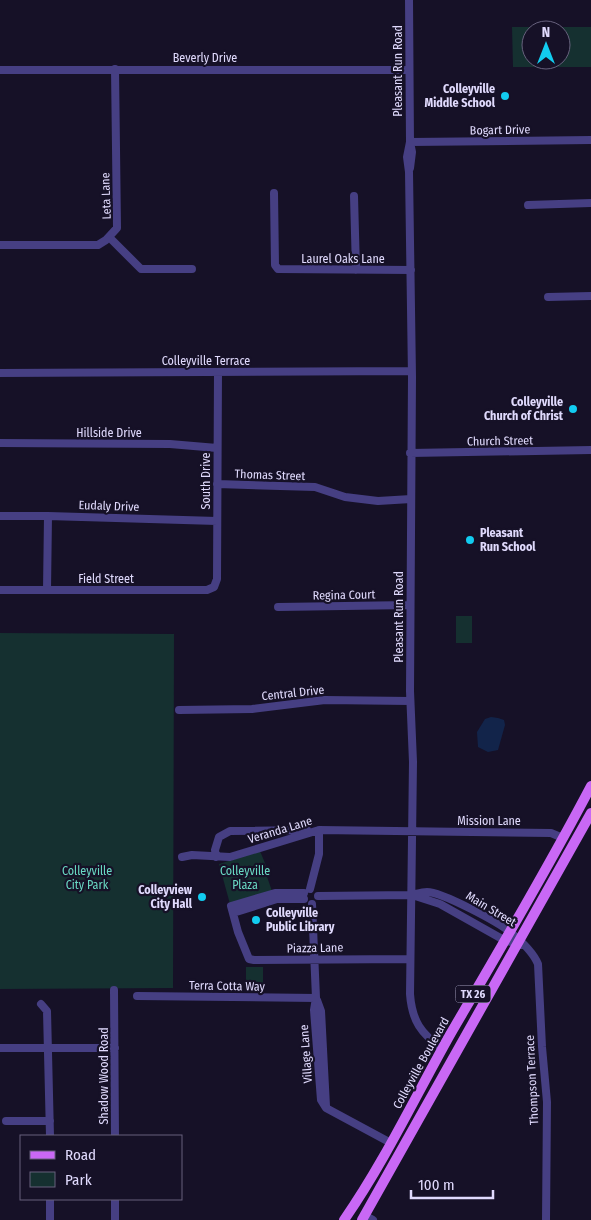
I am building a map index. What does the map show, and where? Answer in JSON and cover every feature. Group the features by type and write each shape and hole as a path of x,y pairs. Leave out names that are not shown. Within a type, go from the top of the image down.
{"main road":[{"name":"Colleyville Boulevard","path":"344,1220 391,1143 591,786"},
{"name":"Colleyville Boulevard","path":"366,1218 591,813"},
{"path":"563,838 573,845"}],"street":[{"name":"Pleasant Run Road","path":"409,0 410,142 412,157 409,172 412,371 410,453 410,701 413,762 410,996 414,1018 430,1040 443,1049"},
{"name":"Beverly Drive","path":"0,70 410,70"},
{"name":"Leta Lane","path":"0,245 89,246 98,244 109,237 117,228 115,70"},
{"name":"Bogart Drive","path":"410,142 591,140"},
{"name":"Laurel Oaks Lane","path":"274,193 276,268 284,270 411,270"},
{"path":"354,196 356,270"},
{"path":"528,205 591,203"},
{"path":"109,237 142,269 192,269"},
{"path":"548,296 591,296"},
{"name":"Colleyville Terrace","path":"0,372 412,371"},
{"name":"South Drive","path":"212,588 217,579 218,372"},
{"name":"Hillside Drive","path":"0,444 170,444 217,448"},
{"name":"Church Street","path":"410,453 591,450"},
{"name":"Thomas Street","path":"217,484 315,487 345,497 378,501 411,498"},
{"name":"Eudaly Drive","path":"0,516 217,521"},
{"path":"48,516 48,590"},
{"name":"Field Street","path":"0,590 212,588"},
{"name":"Regina Court","path":"278,607 410,605"},
{"name":"Central Drive","path":"179,710 252,710 325,700 410,701"},
{"path":"216,857 215,850 219,837 230,831 319,830 319,854 306,894 306,902 312,904 316,901 318,896 314,890 306,894"},
{"name":"Veranda Lane","path":"182,857 230,857 319,830 412,832"},
{"name":"Mission Lane","path":"412,832 552,833 563,838"},
{"name":"Piazza Lane","path":"306,894 232,910 238,932 249,959 410,959"},
{"name":"Main Street","path":"318,896 411,895 440,904 520,943"},
{"name":"Village Lane","path":"312,904 316,998 314,1010 321,1100 326,1108 391,1143"},
{"name":"Thompson Terrace","path":"520,943 532,954 538,964 547,1102 546,1220"},
{"name":"Shadow Wood Road","path":"114,990 115,1135"},
{"name":"Terra Cotta Way","path":"137,996 316,998"},
{"path":"41,1004 47,1012 50,1135"},
{"path":"0,1048 115,1048"},
{"path":"6,1121 50,1121"},
{"path":"50,1200 50,1220"},
{"path":"115,1200 115,1220"}],"green space":[{"path":"512,27 521,27 521,67 513,67"},
{"path":"571,27 591,27 591,67 571,67"},
{"path":"456,616 472,616 472,643 456,643"},
{"name":"Colleyville City Park","path":"0,633 174,634 173,988 0,989"},
{"name":"Colleyville Plaza","path":"260,851 267,868 265,871 272,891 230,904 219,864"},
{"path":"246,967 263,967 263,990 246,990"}],"water":[{"path":"491,717 504,720 505,725 498,750 488,752 478,747 477,732 485,719"}],"place":[{"name":"Colleyville Middle School","path":"505,96"},
{"name":"Colleyville Church of Christ","path":"573,409"},
{"name":"Pleasant Run School","path":"470,540"},
{"name":"Colleyview City Hall","path":"202,897"},
{"name":"Colleyville Public Library","path":"256,920"}]}
